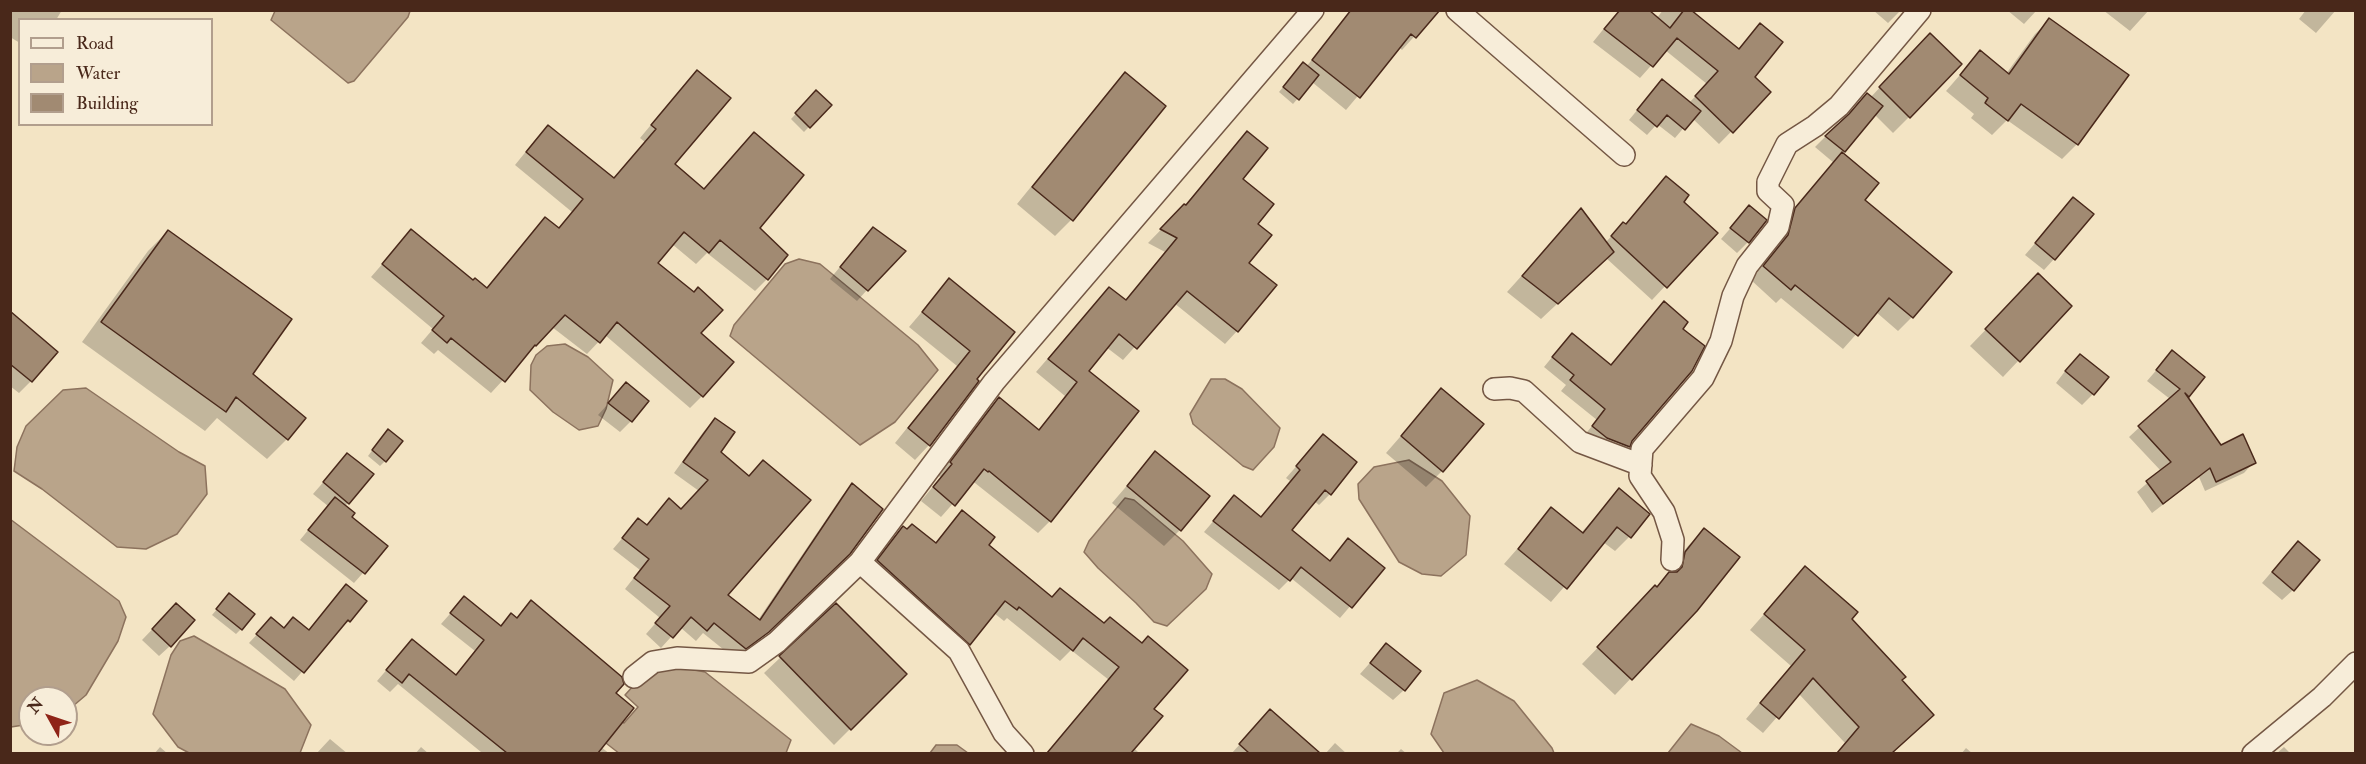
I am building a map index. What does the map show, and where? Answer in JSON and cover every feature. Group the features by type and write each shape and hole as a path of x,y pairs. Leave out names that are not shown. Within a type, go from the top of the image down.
{"street":[{"path":"634,677 653,662 677,658 749,662 777,642 860,562 994,382 1313,10"},
{"path":"1457,10 1624,155"},
{"path":"1672,560 1673,540 1664,512 1640,476 1642,449 1703,378 1720,341 1733,296 1747,266 1778,227 1783,205 1768,191 1768,182 1787,144 1815,126 1839,105 1920,10"},
{"path":"1494,389 1510,388 1524,391 1580,442 1641,465"},
{"path":"860,562 959,651 1004,732 1023,753"},
{"path":"2253,753 2322,697 2355,663"}],"water":[{"path":"275,10 410,11 408,17 354,81 348,83 271,20"},
{"path":"799,259 820,264 918,345 938,370 895,422 860,445 730,336 734,325 785,264"},
{"path":"565,344 588,357 613,380 606,409 598,426 579,430 553,412 530,390 531,365 536,355 547,346"},
{"path":"1211,379 1225,379 1242,389 1280,428 1274,447 1253,470 1243,466 1193,424 1190,414"},
{"path":"86,388 179,452 205,466 207,494 177,534 146,549 117,547 42,489 14,471 17,447 26,426 63,390"},
{"path":"1409,460 1442,481 1470,516 1466,555 1441,576 1422,574 1399,562 1359,499 1358,484 1374,467"},
{"path":"1125,498 1134,500 1183,541 1212,574 1206,589 1167,626 1154,622 1084,552 1089,541"},
{"path":"10,519 119,601 126,617 118,641 86,695 78,702 78,686 18,686 18,726 11,727"},
{"path":"194,636 285,689 311,725 300,753 191,754 178,747 153,714 171,655 180,641"},
{"path":"670,665 705,672 791,740 786,753 620,754 602,740 610,714 624,723 638,707 625,695 644,674"},
{"path":"1477,680 1514,701 1554,753 1444,753 1431,734 1444,693"},
{"path":"1691,724 1719,736 1742,753 1668,753"},
{"path":"936,745 957,745 968,753 930,753"}],"building":[{"path":"1351,10 1440,10 1416,38 1411,34 1360,98 1312,60"},
{"path":"1620,10 1649,10 1670,28 1684,10 1691,10 1739,49 1760,23 1783,42 1755,77 1771,92 1733,133 1695,96 1718,71 1677,38 1653,67 1604,29"},
{"path":"2049,18 2129,75 2078,145 2021,104 2008,121 1985,103 1988,98 1960,75 1980,50 2009,74"},
{"path":"1930,33 1962,64 1910,118 1879,87"},
{"path":"1303,62 1319,75 1299,100 1283,87"},
{"path":"697,70 731,98 675,164 704,189 754,132 804,175 760,228 788,255 768,280 720,240 709,253 684,232 658,263 694,292 698,287 723,310 701,333 734,362 703,397 617,322 600,343 565,315 535,345 505,382 451,338 447,343 432,330 444,316 382,264 411,229 473,280 475,278 487,288 545,217 559,228 583,199 526,152 548,125 614,178 656,129 651,125"},
{"path":"1125,72 1166,106 1073,221 1032,187"},
{"path":"1662,79 1701,111 1685,130 1667,115 1657,127 1637,110"},
{"path":"816,90 832,105 810,128 795,113"},
{"path":"1867,93 1883,106 1845,152 1825,136"},
{"path":"1247,131 1268,148 1243,179 1274,204 1258,224 1272,235 1249,263 1277,285 1238,332 1187,291 1137,349 1119,334 1089,371 1139,411 1051,522 984,469 955,506 933,487 999,397 1039,430 1077,382 1048,359 1109,287 1126,300 1177,238 1160,229 1184,204 1186,205"},
{"path":"1842,152 1879,183 1865,200 1952,272 1913,318 1889,298 1858,336 1795,285 1791,290 1763,266 1788,235 1795,208"},
{"path":"1666,176 1689,195 1684,202 1718,233 1667,288 1611,236 1623,222 1626,224"},
{"path":"2073,197 2094,214 2055,260 2035,243"},
{"path":"1749,205 1767,220 1749,243 1730,228"},
{"path":"1581,208 1614,252 1558,304 1522,276"},
{"path":"873,227 906,251 868,291 840,267"},
{"path":"168,230 292,319 253,374 306,418 288,440 236,397 226,412 101,322"},
{"path":"2038,273 2072,306 2020,362 1985,329"},
{"path":"949,278 1015,332 977,379 979,381 930,446 908,428 970,351 922,312"},
{"path":"1664,301 1688,322 1683,329 1705,346 1692,371 1632,441 1630,447 1607,438 1592,426 1605,409 1570,380 1574,375 1552,357 1572,333 1611,365"},
{"path":"10,311 58,352 32,382 10,364"},
{"path":"2172,350 2205,377 2189,397 2185,393 2221,445 2243,434 2256,463 2216,482 2210,468 2163,504 2146,481 2171,462 2138,426 2180,389 2156,370"},
{"path":"2080,354 2109,377 2094,395 2065,371"},
{"path":"626,382 649,401 632,422 608,403"},
{"path":"1441,388 1484,424 1443,472 1401,436"},
{"path":"715,418 735,432 721,452 749,476 763,460 811,500 728,595 760,620 852,483 883,509 850,554 769,632 746,649 714,623 707,631 691,617 673,638 655,623 670,606 634,578 649,559 622,538 638,518 647,525 669,498 681,509 708,480 683,462"},
{"path":"388,429 403,441 386,462 372,450"},
{"path":"1323,434 1357,462 1331,495 1325,490 1292,530 1330,561 1348,538 1385,568 1352,608 1301,567 1290,581 1213,521 1234,495 1261,517 1300,470 1296,466"},
{"path":"1155,451 1210,496 1181,531 1127,486"},
{"path":"347,453 374,474 349,504 323,482"},
{"path":"1619,488 1650,514 1631,538 1617,527 1567,589 1518,549 1551,507 1583,533"},
{"path":"335,497 355,513 352,517 388,546 365,574 308,530"},
{"path":"962,510 995,537 989,545 1052,597 1060,588 1104,623 1110,617 1142,643 1148,636 1188,670 1154,709 1163,716 1131,753 1047,753 1119,667 1083,638 1073,651 1019,607 1017,610 1005,601 970,645 877,560 903,526 907,529 912,524 936,543"},
{"path":"1704,528 1740,557 1697,611 1632,680 1597,647 1655,585 1657,587 1669,572 1677,572 1682,567 1685,552"},
{"path":"2298,541 2320,560 2294,591 2272,572"},
{"path":"1805,566 1858,612 1852,619 1906,677 1902,680 1934,715 1892,753 1837,753 1859,727 1813,678 1779,719 1760,703 1805,650 1764,614"},
{"path":"346,584 367,601 304,673 256,634 271,617 284,628 293,617 309,630"},
{"path":"229,593 255,614 242,630 216,609"},
{"path":"464,596 501,626 511,613 517,618 531,600 622,677 624,684 616,693 634,708 598,753 507,753 409,674 402,683 386,670 412,639 456,675 484,640 450,613"},
{"path":"176,603 195,620 171,647 152,629"},
{"path":"836,603 907,674 851,730 779,656"},
{"path":"1386,643 1421,671 1405,691 1370,663"},
{"path":"1270,709 1320,753 1249,753 1239,744"}]}
